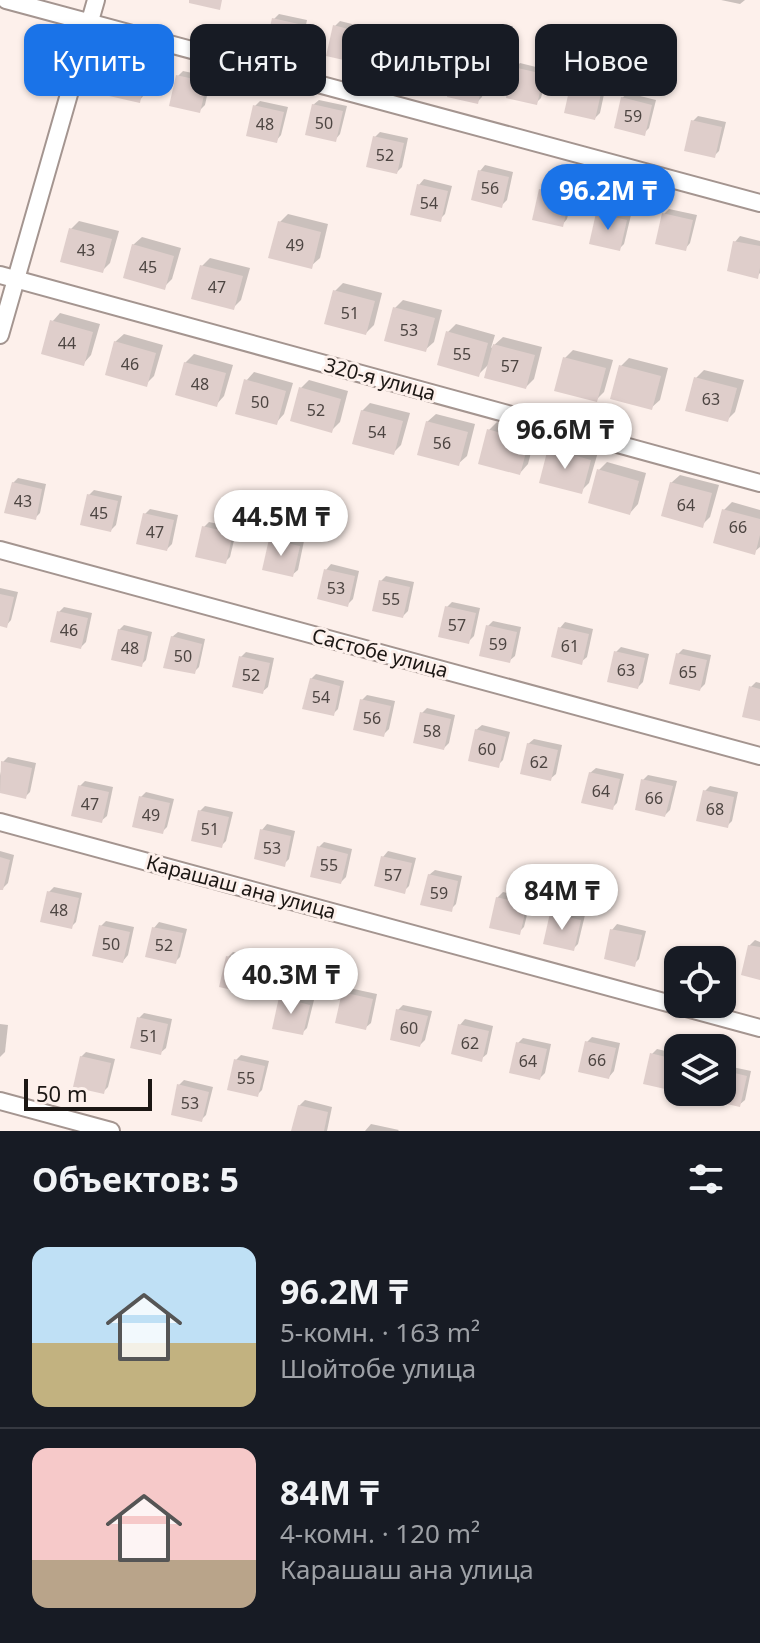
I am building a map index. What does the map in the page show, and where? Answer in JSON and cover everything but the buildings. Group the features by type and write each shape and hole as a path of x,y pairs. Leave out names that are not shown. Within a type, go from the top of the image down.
{"street":[{"path":"6,0 760,203"},
{"path":"0,335 8,277 96,0"},
{"name":"320-я улица","path":"8,277 760,483"},
{"name":"Састобе улица","path":"0,550 760,756"},
{"name":"Карашаш ана улица","path":"0,822 760,1028"},
{"path":"0,1101 111,1131"}]}
